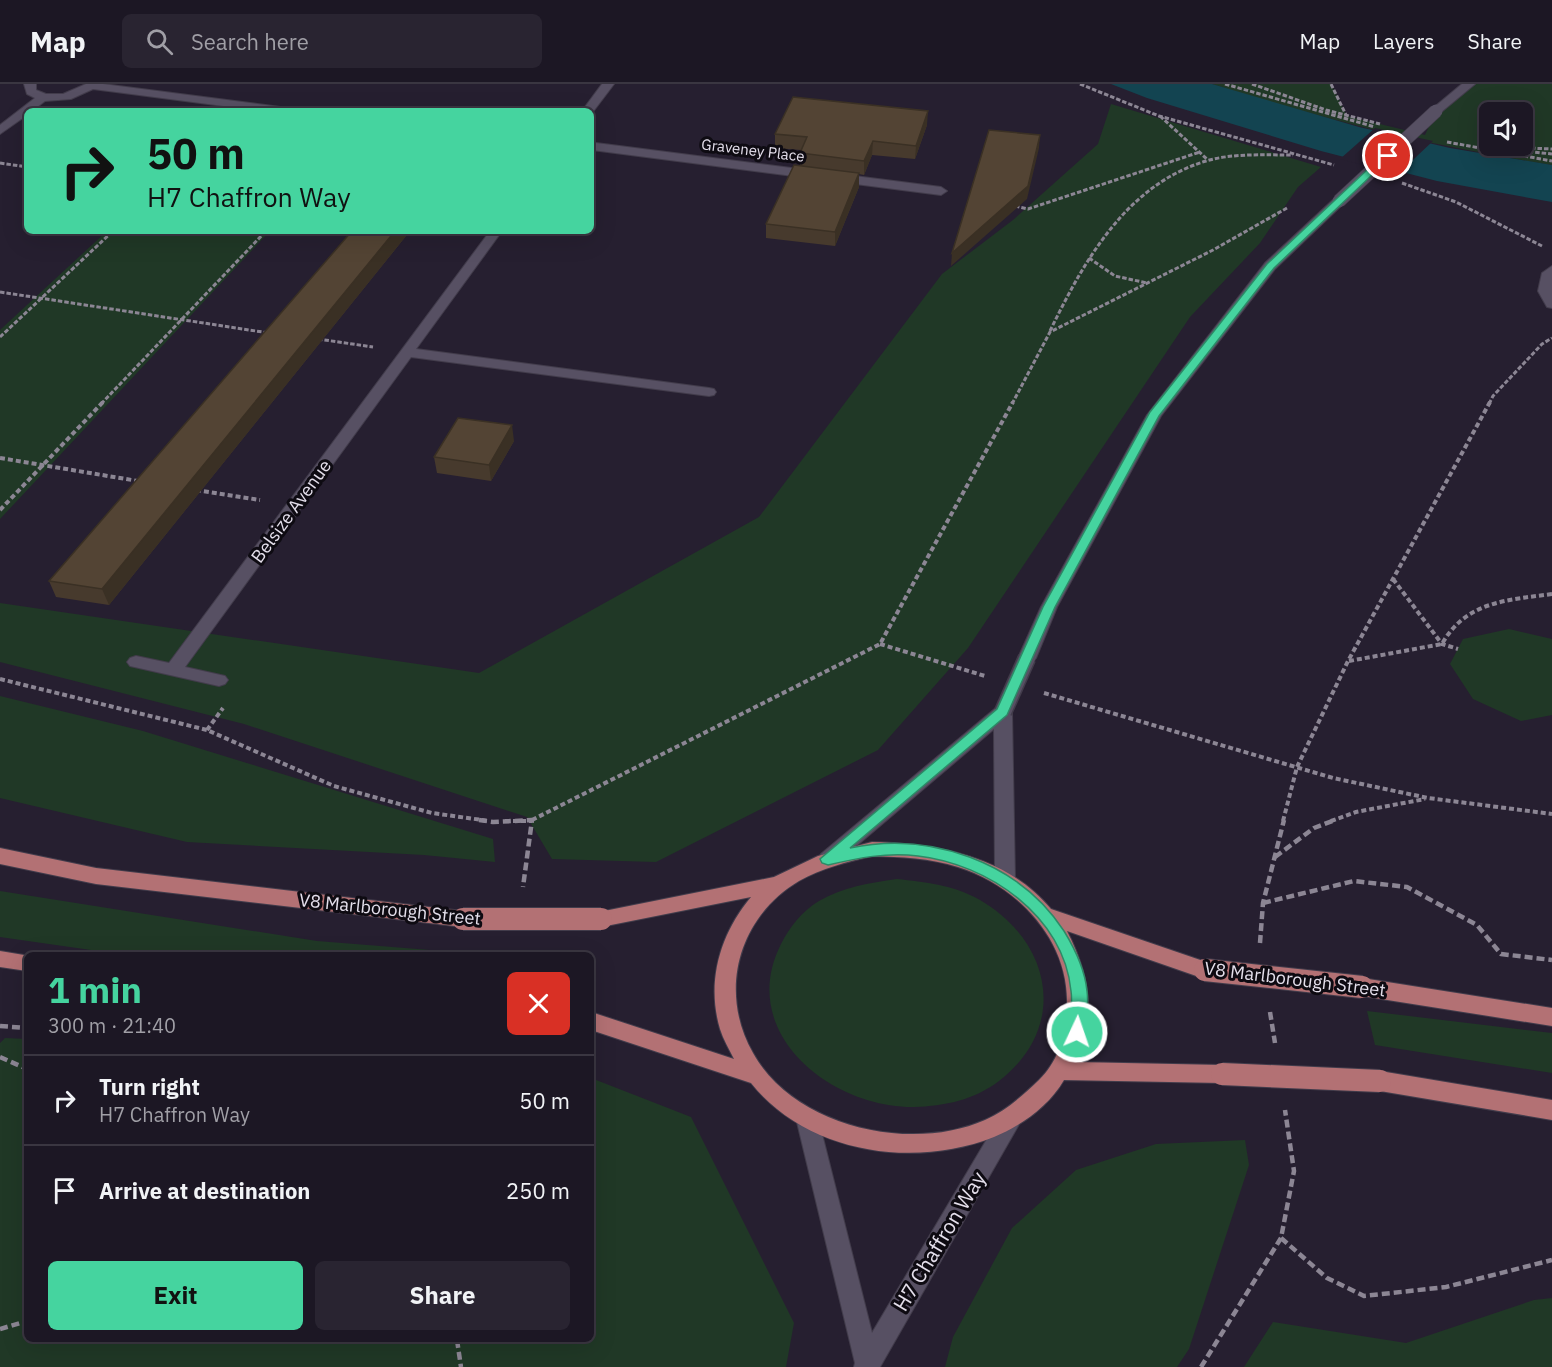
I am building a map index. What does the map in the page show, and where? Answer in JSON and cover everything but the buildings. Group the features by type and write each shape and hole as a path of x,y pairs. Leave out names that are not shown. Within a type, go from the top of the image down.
{"main road":[{"path":"872,849 919,850 964,861 1005,880 1027,896 1045,915 1068,951 1079,991 1077,1032 1061,1071 1039,1097 1011,1119 963,1139 911,1146 856,1138 807,1118 777,1097 755,1075 731,1035 723,992 730,951 749,914 780,884 828,859 872,849"},
{"name":"V8 Marlborough Street","path":"0,856 96,876 463,919 601,919 780,884"},
{"name":"V8 Marlborough Street","path":"1045,915 1205,969 1362,987 1552,1017"},
{"path":"0,959 24,963"},
{"path":"594,1022 755,1075"},
{"path":"1061,1071 1222,1074 1380,1081 1552,1110"}],"street":[{"path":"30,84 30,92 43,97 70,96 93,85 266,108"},
{"path":"590,108 608,84"},
{"path":"1005,880 1002,712 1049,607 1154,415 1270,266 1436,111 1469,84"},
{"path":"29,108 43,97"},
{"path":"0,131 24,112"},
{"name":"Graveney Place","path":"594,149 941,190"},
{"name":"Belsize Avenue","path":"173,670 494,234"},
{"path":"1552,270 1549,273 1545,291 1552,304"},
{"path":"408,352 709,392"},
{"path":"136,662 219,680"},
{"path":"828,859 1002,712"},
{"name":"H7 Chaffron Way","path":"807,1118 867,1364"},
{"name":"H7 Chaffron Way","path":"867,1364 1011,1119"}],"path":[{"path":"1080,84 1159,116 1344,167"},
{"path":"1225,84 1381,129"},
{"path":"1252,84 1347,116 1331,84"},
{"path":"1159,116 1208,160"},
{"path":"1437,140 1498,153 1552,161"},
{"path":"1459,144 1552,149"},
{"path":"1459,144 1552,154"},
{"path":"1006,204 1028,209 1200,152"},
{"path":"0,679 207,730 334,786 422,810 493,822 532,820 880,644 990,446 1078,274 1116,220 1164,181 1208,160 1253,155 1299,155"},
{"path":"0,163 24,166"},
{"path":"1400,182 1428,190 1462,204 1542,246"},
{"path":"1050,332 1213,250 1295,203"},
{"path":"0,337 110,234"},
{"path":"0,510 263,234"},
{"path":"1089,258 1104,272 1128,280 1148,283"},
{"path":"0,292 274,333"},
{"path":"308,338 408,352"},
{"path":"1261,949 1259,937 1263,903 1297,767 1348,662 1493,396 1542,344 1552,338"},
{"path":"0,458 145,482"},
{"path":"191,489 294,506"},
{"path":"1393,579 1442,644"},
{"path":"1442,644 1447,632 1457,620 1478,608 1515,599 1552,594"},
{"path":"880,644 992,678"},
{"path":"1348,662 1442,644 1458,649"},
{"path":"1036,691 1297,767 1428,798 1552,814"},
{"path":"1274,857 1314,828 1356,812 1428,798"},
{"path":"522,888 532,820"},
{"path":"1263,903 1354,880 1407,887 1477,925 1501,954 1552,960"},
{"path":"1270,1007 1277,1054"},
{"path":"0,1026 24,1028"},
{"path":"0,1057 24,1068"},
{"path":"1201,1367 1281,1238 1294,1171 1284,1101"},
{"path":"1281,1238 1327,1278 1364,1296 1446,1287 1552,1260"},
{"path":"0,1329 24,1322"},
{"path":"457,1342 461,1367"}],"green space":[{"path":"1212,84 1331,84 1347,116 1425,135 1436,111 1469,84 1552,84 1552,165 1499,156 1533,156 1533,102 1479,102 1479,152 1338,121"},
{"path":"1111,104 1321,167 1298,187 1260,243 1190,317 968,648 878,750 656,862 552,859 527,817 244,724 0,662 0,603 479,673 759,517 942,274 1013,220 1098,144"},
{"path":"104,234 267,234 0,519 0,330"},
{"path":"1509,629 1552,639 1552,715 1521,721 1473,699 1450,664 1463,639"},
{"path":"0,696 143,731 493,839 495,862 424,855 187,842 0,798"},
{"path":"897,879 950,888 980,900 1004,918 1023,938 1036,961 1043,986 1043,1011 1036,1036 1021,1059 989,1088 959,1101 914,1107 883,1104 852,1094 824,1079 800,1059 781,1035 771,1007 770,977 781,944 802,915 819,901 837,892"},
{"path":"0,891 317,941 430,950 430,952 105,952 0,937"},
{"path":"1367,1011 1552,1033 1552,1073 1375,1045"},
{"path":"5,1038 24,1039 24,1342 594,1342 594,1079 691,1117 794,1323 786,1367 0,1367 0,1043"},
{"path":"1245,1140 1249,1165 1189,1349 1177,1367 945,1367 953,1337 1012,1228 1076,1170 1156,1144"},
{"path":"1552,1298 1552,1367 1244,1367 1273,1322 1406,1343 1534,1300"}],"water":[{"path":"1111,84 1212,84 1359,127 1479,153 1479,156 1498,156 1552,165 1552,202 1437,181 1321,151 1147,98"}],"pier":[{"path":"1375,128 1433,141 1398,174 1340,159"}],"route":[{"path":"1077,1032 1079,991 1068,951 1045,915 1027,896 1005,880 964,861 919,850 872,849 828,859 1002,712 1049,607 1154,415 1270,266 1388,156"}]}
